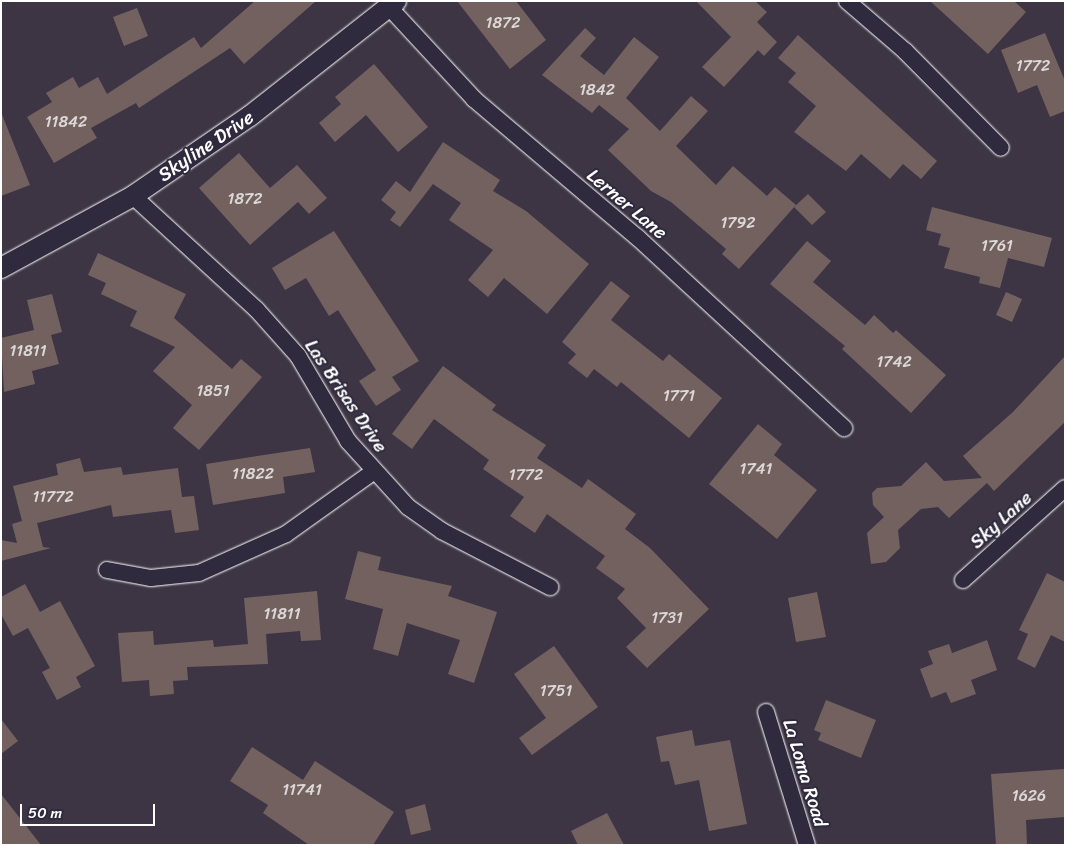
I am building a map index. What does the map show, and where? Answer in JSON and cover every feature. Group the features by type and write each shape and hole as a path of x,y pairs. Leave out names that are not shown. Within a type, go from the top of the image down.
{"street":[{"path":"847,1 905,50 1001,148"},
{"name":"Skyline Drive","path":"1,268 133,196 250,116 392,4"},
{"name":"Lerner Lane","path":"392,4 474,99 637,238 844,428"},
{"name":"Las Brisas Drive","path":"133,196 257,310 298,356 348,441 373,472 408,507 442,531 550,587"},
{"path":"107,570 151,578 200,573 286,534 373,472"},
{"name":"Sky Lane","path":"963,580 1065,488"},
{"name":"La Loma Road","path":"766,712 807,845"}],"building":[{"path":"255,1 316,1 244,64 230,48 139,108 136,103 91,128 97,138 54,163 27,117 52,102 46,93 73,77 79,88 98,77 107,94 194,37 201,48"},
{"path":"457,1 516,1 546,40 510,69"},
{"path":"696,1 755,1 767,12 757,22 777,42 764,56 758,50 724,87 702,67 731,37"},
{"path":"930,1 1014,1 1026,12 988,54"},
{"path":"137,8 148,36 124,46 113,17"},
{"path":"585,28 596,38 580,56 604,75 634,37 659,57 626,98 660,131 691,96 708,111 676,146 716,185 733,166 767,196 775,187 796,205 739,269 722,254 726,249 671,202 651,191 608,150 629,129 599,105 592,113 542,75"},
{"path":"1045,33 1065,81 1065,111 1050,117 1037,85 1018,93 1001,50"},
{"path":"798,35 937,161 921,179 903,164 890,179 861,154 846,171 794,132 816,106 788,82 796,73 778,58"},
{"path":"374,64 428,127 398,152 366,115 335,142 319,123 341,104 335,97"},
{"path":"1,112 30,185 1,196"},
{"path":"443,142 500,180 493,191 526,211 589,264 547,314 504,278 488,297 468,280 493,250 449,220 461,203 433,184 400,227 390,220 396,212 381,200 396,181 410,192"},
{"path":"239,153 270,188 297,165 327,198 309,214 298,202 250,245 199,188"},
{"path":"808,194 826,212 812,225 794,207"},
{"path":"932,207 1052,238 1044,267 1008,258 1000,288 979,283 980,277 944,268 950,248 938,245 941,234 926,230"},
{"path":"334,231 419,361 392,377 401,390 376,406 359,381 376,370 338,310 329,316 306,278 285,290 272,268"},
{"path":"807,241 831,261 813,282 865,325 874,315 893,333 896,330 946,375 911,413 842,349 845,346 770,284"},
{"path":"98,253 186,294 174,318 232,369 241,359 262,377 199,450 173,428 192,405 153,371 175,347 130,326 137,311 101,294 106,283 88,275"},
{"path":"611,281 630,296 611,320 663,361 669,354 722,398 689,438 621,382 617,387 594,369 587,378 568,363 576,354 562,342"},
{"path":"1006,292 1022,299 1012,322 996,315"},
{"path":"52,294 62,332 51,335 59,364 32,371 35,384 4,392 1,338 34,330 27,300"},
{"path":"1065,356 1065,422 994,491 987,483 949,518 938,507 921,509 898,530 900,548 886,562 871,564 867,533 884,517 873,505 872,493 877,488 901,486 926,462 944,481 982,478 963,456 1013,412"},
{"path":"443,366 496,405 492,410 546,445 537,458 582,488 588,479 636,514 625,529 650,548 709,609 647,668 626,647 646,628 617,598 625,589 596,568 605,556 547,514 535,533 510,516 524,497 483,469 489,460 434,419 412,449 392,434"},
{"path":"758,424 782,444 774,455 817,490 777,539 709,484"},
{"path":"310,448 315,472 283,477 285,493 213,505 206,464"},
{"path":"80,458 84,472 121,467 123,475 178,468 182,497 194,496 199,530 175,533 171,510 113,517 111,505 37,523 43,547 51,548 1,561 1,540 17,543 12,524 22,521 13,486 58,475 56,464"},
{"path":"358,551 381,557 378,570 452,586 448,596 497,612 474,683 448,674 460,640 407,623 398,656 373,649 383,609 345,599"},
{"path":"1047,573 1065,582 1065,642 1051,635 1035,668 1017,659 1028,634 1019,630"},
{"path":"25,584 40,612 60,601 95,666 76,677 81,687 57,700 42,672 50,668 28,628 13,636 1,614 1,597"},
{"path":"317,591 321,640 301,641 300,631 266,634 268,664 187,667 188,680 173,681 174,694 150,696 149,680 122,682 118,633 153,631 154,645 213,640 214,647 248,644 244,598"},
{"path":"817,592 826,637 796,642 788,598"},
{"path":"987,640 997,670 971,680 976,694 951,703 946,692 931,698 920,669 933,664 928,651 949,644 952,653"},
{"path":"554,646 598,707 532,755 519,738 546,718 514,674"},
{"path":"826,700 876,720 861,758 818,740 821,733 814,730"},
{"path":"1,719 18,741 1,754"},
{"path":"692,730 695,746 730,740 747,824 709,831 699,780 675,785 669,761 661,762 656,737"},
{"path":"252,747 303,780 315,761 394,812 373,845 309,845 263,813 268,805 230,781"},
{"path":"1065,769 1065,817 1026,820 1027,845 996,845 991,774"},
{"path":"1,794 41,845 1,845"},
{"path":"425,804 431,830 411,835 405,810"},
{"path":"607,813 624,845 578,845 571,831"}]}
